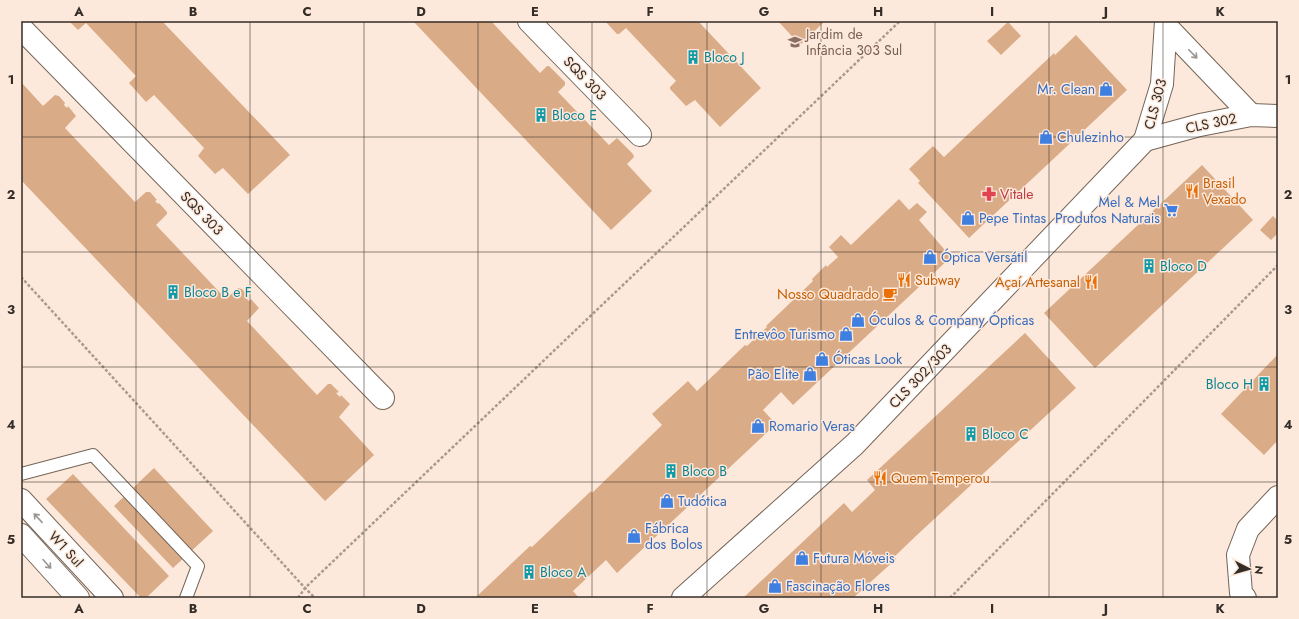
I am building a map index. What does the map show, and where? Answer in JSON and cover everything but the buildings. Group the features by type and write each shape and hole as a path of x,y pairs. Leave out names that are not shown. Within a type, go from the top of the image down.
{"street":[{"name":"SQS 303","path":"529,21 640,135"},
{"path":"1166,23 1251,115"},
{"name":"CLS 303","path":"1145,140 1162,84 1166,23"},
{"name":"SQS 303","path":"21,28 383,398"},
{"name":"CLS 302","path":"1145,140 1200,125 1251,115 1278,116"},
{"name":"CLS 302/303","path":"683,598 855,444 1145,140"},
{"path":"1245,598 1241,593 1238,555 1248,529 1278,497"},
{"name":"W1 Sul","path":"21,500 112,598"},
{"name":"W1 Sul","path":"21,535 78,598"}],"lane":[{"path":"21,474 93,455 198,566 186,598"}],"path":[{"path":"298,598 305,588 900,21"},
{"path":"950,598 1278,265"},
{"path":"21,277 305,588 316,598"}],"place":[{"name":"Jardim de Infância 303 Sul","path":"795,42"},
{"name":"Bloco J","path":"693,57"},
{"name":"Mr. Clean","path":"1106,89"},
{"name":"Bloco E","path":"541,115"},
{"name":"Chulezinho","path":"1046,137"},
{"name":"Brasil Vexado","path":"1192,191"},
{"name":"Vitale","path":"989,194"},
{"name":"Mel & Mel Produtos Naturais","path":"1171,210"},
{"name":"Pepe Tintas","path":"968,218"},
{"name":"Óptica Versátil","path":"930,257"},
{"name":"Bloco D","path":"1149,266"},
{"name":"Subway","path":"904,280"},
{"name":"Açaí Artesanal","path":"1091,282"},
{"name":"Bloco B e F","path":"173,292"},
{"name":"Nosso Quadrado","path":"890,294"},
{"name":"Óculos & Company Ópticas","path":"858,320"},
{"name":"Entrevôo Turismo","path":"846,334"},
{"name":"Óticas Look","path":"822,359"},
{"name":"Pão Elite","path":"810,374"},
{"name":"Bloco H","path":"1264,384"},
{"name":"Romario Veras","path":"758,426"},
{"name":"Bloco C","path":"971,434"},
{"name":"Bloco B","path":"671,471"},
{"name":"Quem Temperou","path":"880,478"},
{"name":"Tudótica","path":"667,501"},
{"name":"Fábrica dos Bolos","path":"634,536"},
{"name":"Futura Móveis","path":"802,558"},
{"name":"Bloco A","path":"529,572"},
{"name":"Fascinação Flores","path":"775,586"}]}
